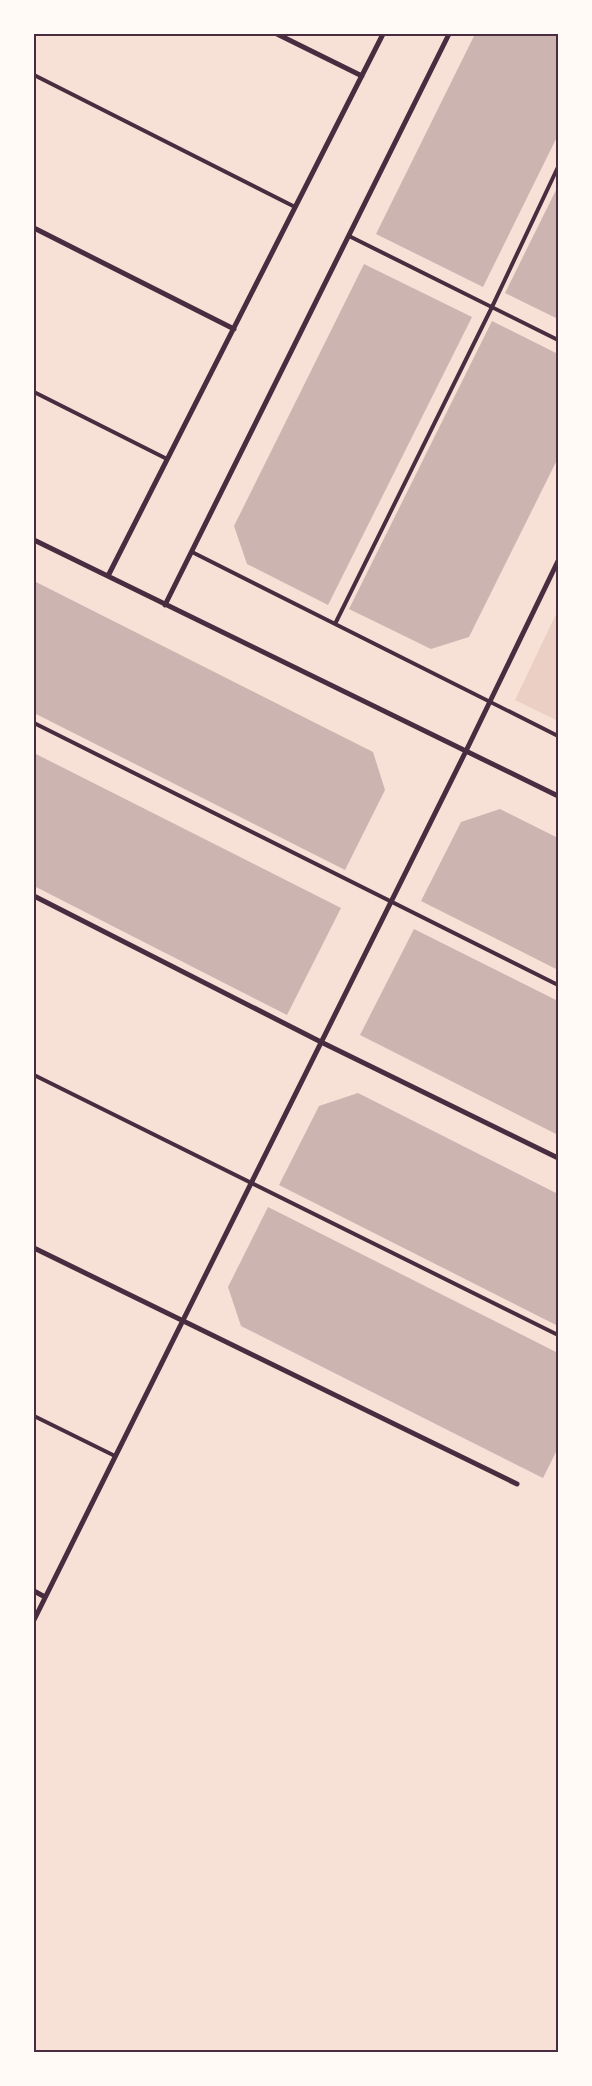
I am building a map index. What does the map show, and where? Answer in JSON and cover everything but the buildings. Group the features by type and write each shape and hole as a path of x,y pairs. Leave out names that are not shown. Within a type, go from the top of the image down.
{"street":[{"path":"278,34 362,76"},
{"path":"108,576 383,34"},
{"path":"165,605 449,34"},
{"path":"34,228 234,329"},
{"path":"34,540 558,796"},
{"path":"34,1620 466,751 558,561"},
{"path":"34,896 321,1042 558,1158"},
{"path":"34,1248 182,1322 517,1484"},
{"path":"34,1591 45,1597"}],"lane":[{"path":"34,75 295,207"},
{"path":"335,624 492,307 558,167"},
{"path":"349,236 558,340"},
{"path":"34,392 167,459"},
{"path":"192,552 558,736"},
{"path":"34,723 558,985"},
{"path":"34,1075 558,1334"},
{"path":"34,1416 115,1456"}],"shaded area":[{"path":"558,610 558,721 515,700"}]}
